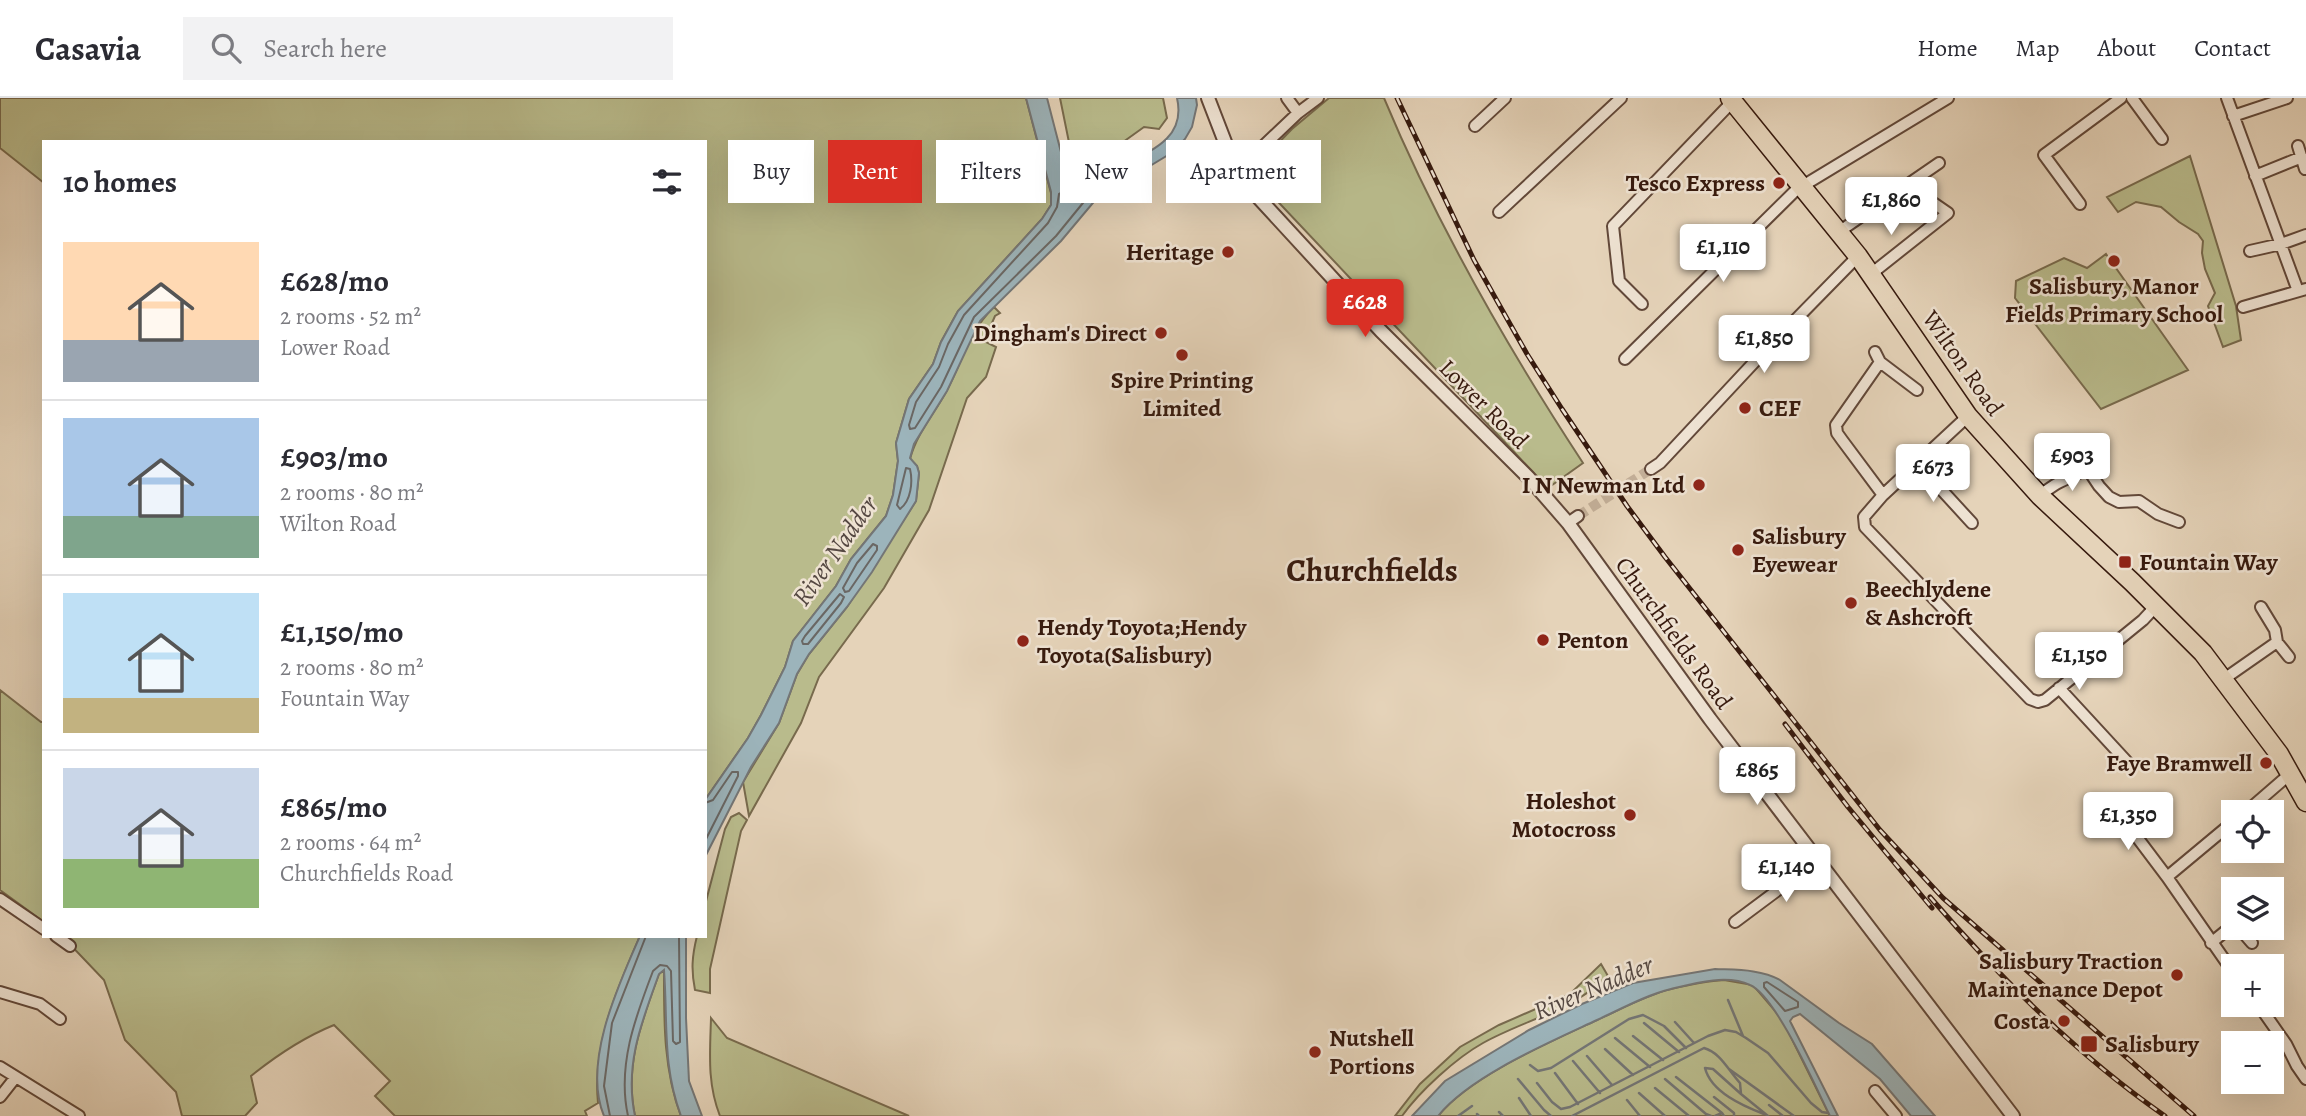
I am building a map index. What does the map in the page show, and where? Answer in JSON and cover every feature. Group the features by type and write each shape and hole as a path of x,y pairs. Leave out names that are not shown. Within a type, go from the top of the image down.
{"highway":[{"name":"Wilton Road","path":"1731,100 1840,232 1968,416 2040,496 2203,653 2266,735 2306,802"}],"street":[{"name":"Lower Road","path":"1208,98 1225,140"},
{"path":"1287,98 1298,113"},
{"path":"1270,140 1318,98"},
{"path":"1475,126 1505,98"},
{"path":"1499,212 1621,98"},
{"path":"1625,359 1801,186 1948,98"},
{"path":"2080,204 2044,155 2120,98"},
{"path":"2132,98 2162,139"},
{"path":"2227,98 2281,244 2302,290 2243,307"},
{"path":"2233,116 2287,98"},
{"path":"1642,304 1619,281 1613,226 1731,100"},
{"path":"2255,176 2300,152 2305,169"},
{"path":"1840,232 1939,163"},
{"path":"1871,274 1948,212 1932,202"},
{"name":"Lower Road","path":"1263,203 1381,331 1528,478"},
{"path":"2250,251 2306,235"},
{"path":"1651,469 1660,463 1858,256"},
{"path":"1883,495 1842,440 1836,425 1878,357 1917,390"},
{"path":"1968,416 1883,495 1864,517 1865,527 2030,699 2038,702 2045,700 2143,620 2156,606"},
{"path":"1917,463 1972,523"},
{"path":"2040,496 2056,482 2087,468 2109,497 2119,502 2139,501 2158,514 2179,522"},
{"name":"Churchfields Road","path":"1528,478 1573,520 1665,658 2013,1116"},
{"path":"2261,607 2275,631 2277,642 2289,657"},
{"path":"2224,679 2277,642"},
{"path":"2059,688 2129,764"},
{"path":"2260,800 2291,773"},
{"path":"2115,808 2167,877 2221,956"},
{"path":"2167,877 2221,832"},
{"path":"1735,922 1818,860"},
{"path":"0,900 42,928"},
{"path":"2211,943 2221,935"},
{"path":"58,938 70,946"},
{"path":"0,992 40,1004 60,1019"},
{"path":"2267,1017 2306,1079"},
{"path":"0,1067 79,1116"},
{"path":"0,1097 15,1078"},
{"path":"1875,1091 1896,1116"}],"green space":[{"path":"0,98 1026,98 1037,140 936,140 936,203 1046,203 1046,174 1051,205 1042,219 958,311 941,342 933,364 909,399 896,443 898,461 893,495 886,516 851,559 836,586 793,641 785,667 761,715 707,797 707,140 42,140 42,181 0,148"},
{"path":"1060,98 1163,98 1167,118 1159,129 1144,127 1126,140 1069,140"},
{"path":"1329,98 1384,98 1427,192 1475,285 1527,375 1583,463 1548,488 1279,203 1321,203 1321,140 1281,140"},
{"path":"2190,156 2236,306 2241,340 2223,347 2208,306 2215,293 2205,269 2203,241 2198,234 2161,207 2136,202 2118,212 2107,197"},
{"path":"2106,254 2188,370 2101,409 2015,298 2016,281 2064,258 2087,268"},
{"path":"994,307 1000,313 995,316 984,341 996,347 986,377 967,398 929,510 884,588 819,677 801,723 749,816 743,782 779,723 797,674 809,654 847,607 916,501 919,473 917,466 910,459 913,450 946,392 978,326"},
{"path":"0,690 42,722 42,921 0,890"},
{"path":"739,813 747,820 741,831 710,969 710,993 695,990 694,950 697,938 707,938 707,897 725,829 731,817"},
{"path":"64,938 639,938 608,1017 599,1059 598,1103 585,1111 587,1116 395,1116 375,1096 390,1081 334,1025 290,1048 251,1076 257,1103 245,1116 182,1116 176,1092 125,1040 104,980"},
{"path":"1601,964 1608,976 1595,988 1564,1006 1473,1049 1439,1076 1402,1116 1395,1116 1420,1084 1460,1047 1499,1025 1570,994"},
{"path":"664,970 668,1062 681,1116 635,1116 632,1079 636,1044 659,974"},
{"path":"1724,980 1753,985 1782,1019 1830,1116 1438,1116 1452,1101 1490,1074 1557,1039 1652,995"},
{"path":"711,1018 727,1038 909,1116 720,1116 711,1080"}],"water":[{"path":"1026,98 1047,98 1060,148 1060,203 1093,203 1061,241 980,321 947,391 914,444 910,458 919,473 916,501 872,572 809,654 797,674 779,723 751,767 707,853 707,797 761,715 785,667 793,641 836,586 851,559 886,516 893,495 898,461 896,443 909,399 933,364 941,342 958,311 1042,219 1051,205 1046,173 1046,140 1037,140"},
{"path":"1177,98 1196,98 1192,127 1184,140 1166,140 1166,156 1152,165 1152,149 1165,140 1177,123"},
{"path":"639,938 686,938 689,1081 702,1116 681,1116 675,1097 668,1061 664,970 659,974 636,1043 632,1079 635,1116 604,1116 598,1095 600,1049 622,978"},
{"path":"1715,969 1757,972 1780,980 1872,1044 1935,1116 1911,1116 1880,1079 1800,1014 1790,1021 1838,1116 1830,1116 1795,1044 1772,1006 1750,985 1721,980 1700,982 1652,995 1512,1061 1470,1087 1438,1116 1412,1116 1445,1081 1529,1030 1582,1004 1633,983"}],"waterway":[{"path":"1728,1000 1743,1036"},
{"path":"1530,1065 1538,1071 1551,1068 1629,1019 1643,1015 1664,1026 1686,1048"},
{"path":"1675,1022 1694,1043"},
{"path":"1644,1023 1679,1052"},
{"path":"1537,1083 1561,1109 1570,1107 1708,1036 1725,1030 1736,1032 1768,1053 1811,1103 1822,1112 1828,1113"},
{"path":"1633,1036 1663,1060"},
{"path":"1615,1038 1650,1067"},
{"path":"1572,1116 1704,1048 1720,1058 1740,1083 1741,1094 1768,1116"},
{"path":"1605,1049 1633,1075"},
{"path":"1587,1056 1612,1085"},
{"path":"1573,1061 1600,1093"},
{"path":"1741,1094 1713,1069 1705,1068 1708,1077 1721,1091 1764,1114"},
{"path":"1729,1069 1794,1116"},
{"path":"1555,1073 1578,1104"},
{"path":"1676,1077 1722,1113"},
{"path":"1518,1079 1551,1116"},
{"path":"1665,1079 1711,1116"},
{"path":"1655,1088 1689,1116"},
{"path":"1639,1093 1665,1116"},
{"path":"1714,1097 1734,1113 1734,1116"},
{"path":"1519,1098 1531,1116"},
{"path":"1627,1100 1640,1116"},
{"path":"1769,1105 1783,1116"},
{"path":"1458,1116 1472,1106"},
{"path":"1499,1112 1503,1116"},
{"path":"1715,1116 1722,1113 1724,1116"}],"tunnel":[{"path":"1578,516 1651,469"}],"railway":[{"path":"1397,98 1474,260 1527,354 1627,506 1665,557 1880,830 1943,898 2194,1116"},
{"path":"1785,724 1848,807 1932,908"},
{"path":"1930,897 1984,957 2041,1014 2101,1067 2165,1116"}],"place":[{"name":"Tesco Express","path":"1779,183"},
{"name":"Heritage","path":"1228,252"},
{"name":"Salisbury, Manor Fields Primary School","path":"2114,261"},
{"name":"Dingham's Direct","path":"1161,333"},
{"name":"Spire Printing Limited","path":"1182,355"},
{"name":"CEF","path":"1745,408"},
{"name":"I N Newman Ltd","path":"1699,485"},
{"name":"Salisbury Eyewear","path":"1738,550"},
{"name":"Fountain Way","path":"2125,562"},
{"name":"Beechlydene & Ashcroft","path":"1851,603"},
{"name":"Penton","path":"1543,640"},
{"name":"Hendy Toyota;Hendy Toyota(Salisbury)","path":"1023,641"},
{"name":"Faye Bramwell","path":"2266,763"},
{"name":"Holeshot Motocross","path":"1630,815"},
{"name":"Salisbury Traction Maintenance Depot","path":"2177,975"},
{"name":"Costa","path":"2064,1021"},
{"name":"Salisbury","path":"2089,1044"},
{"name":"Nutshell Portions","path":"1315,1052"}],"district":[{"name":"Churchfields","path":"1372,570"}],"water label":[{"name":"River Nadder","path":"835,551"},
{"name":"River Nadder","path":"1593,988"}]}
